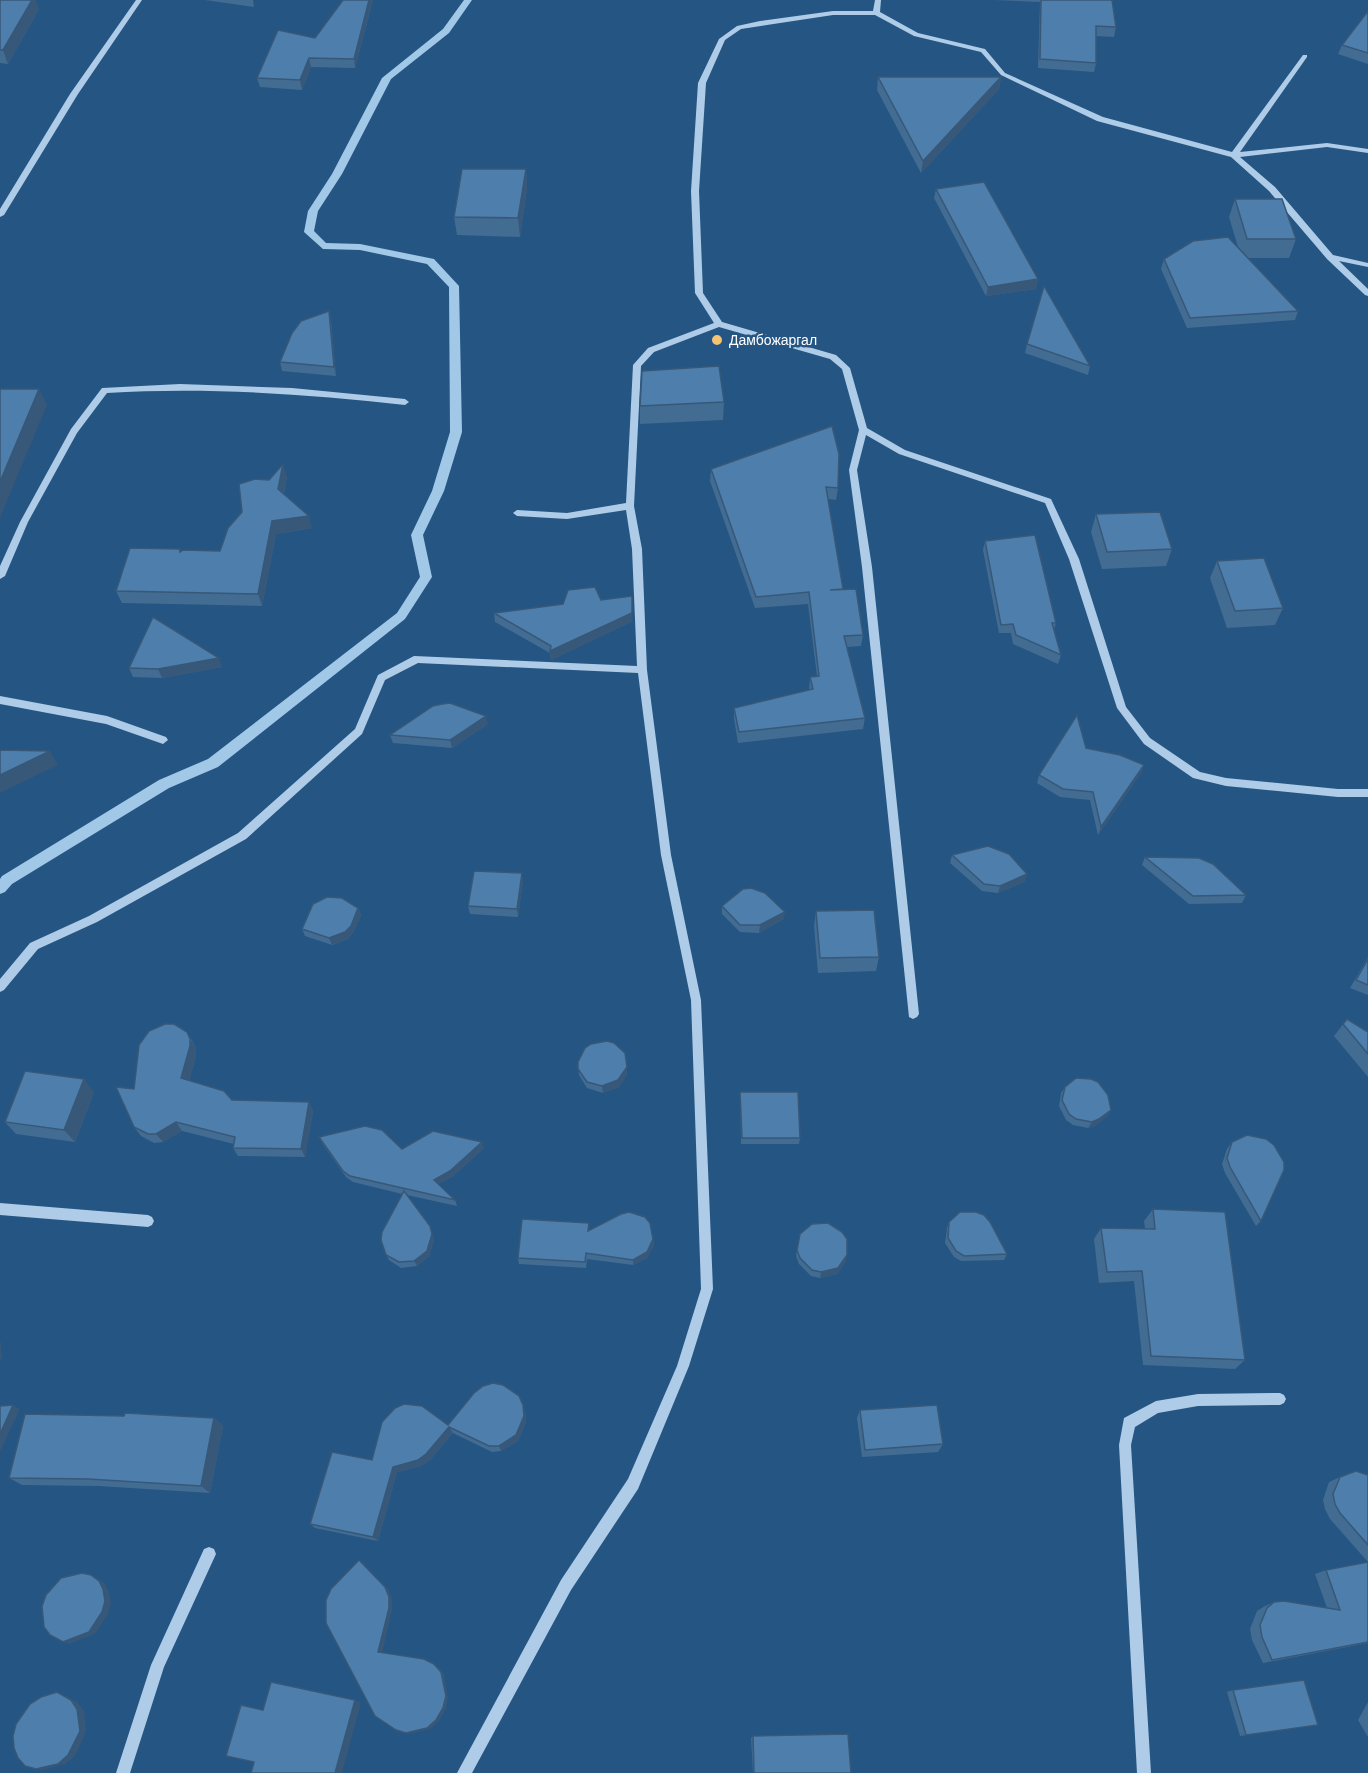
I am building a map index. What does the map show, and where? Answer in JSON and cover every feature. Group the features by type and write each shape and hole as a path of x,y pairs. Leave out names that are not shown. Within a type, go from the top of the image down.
{"street":[{"path":"0,215 74,94 139,0"},
{"path":"876,13 878,0"},
{"path":"719,324 699,293 695,191 702,83 722,39 739,27 832,13 876,13 916,35 982,50 1004,74 1100,119 1234,155 1327,145 1368,151"},
{"path":"1234,155 1305,56"},
{"path":"1234,155 1272,189 1330,257 1368,293"},
{"path":"1330,257 1368,265"},
{"path":"464,1773 566,1585 633,1484 683,1366 707,1289 696,1000 666,855 642,670 637,549 630,507 637,365 651,350 719,324 833,357 846,368 863,430 853,470 868,579 913,1014"},
{"path":"0,576 24,522 74,431 105,390 152,386 201,387 317,393 405,402"},
{"path":"863,430 902,452 1048,501 1074,559 1122,708 1147,741 1197,776 1226,782 1338,793 1368,793"},
{"path":"517,513 567,516 630,507"},
{"path":"0,987 34,946 93,919 242,836 359,731 381,678 417,659 642,670"},
{"path":"0,700 107,720 163,740"},
{"path":"0,1209 148,1221"},
{"path":"1144,1773 1125,1445 1129,1423 1156,1407 1198,1400 1280,1399"},
{"path":"123,1773 158,1665 209,1554"}],"building":[{"path":"0,0 32,0 3,50 0,50"},
{"path":"343,0 369,0 354,59 309,58 300,80 257,78 278,30 315,38"},
{"path":"1041,0 1112,0 1116,27 1096,26 1096,63 1040,59"},
{"path":"1368,11 1368,53 1342,45"},
{"path":"878,77 1001,77 923,161"},
{"path":"462,169 526,169 518,218 454,217"},
{"path":"984,182 1038,279 988,287 936,189"},
{"path":"1235,199 1282,199 1296,239 1247,239"},
{"path":"1228,237 1298,311 1190,318 1164,259 1193,241"},
{"path":"1044,286 1090,366 1027,344"},
{"path":"329,311 334,367 280,362 292,333 301,321"},
{"path":"719,366 724,402 640,406 642,371"},
{"path":"0,389 39,389 0,482"},
{"path":"832,426 839,454 838,488 826,487 843,589 830,590 856,589 863,635 844,636 865,718 739,732 734,708 813,689 810,677 819,676 809,592 756,597 711,469"},
{"path":"283,464 278,489 309,516 272,521 258,594 116,591 130,548 180,549 180,552 183,550 220,551 228,528 242,512 239,484 255,479 269,480"},
{"path":"1160,512 1172,549 1107,552 1096,514"},
{"path":"1035,535 1056,623 1052,623 1061,655 1016,635 1013,624 1001,625 985,541"},
{"path":"1264,558 1283,608 1235,611 1217,561"},
{"path":"595,587 601,600 632,596 632,613 550,651 551,646 494,613 563,604 568,590"},
{"path":"153,617 219,658 158,669 129,668"},
{"path":"450,703 486,716 450,740 390,735 433,706"},
{"path":"1077,715 1086,748 1120,755 1144,765 1101,827 1093,792 1063,789 1039,775"},
{"path":"0,750 50,751 0,775"},
{"path":"988,846 1009,854 1027,874 1000,886 984,884 952,855"},
{"path":"1145,857 1199,858 1213,864 1246,895 1193,896"},
{"path":"474,871 522,873 517,909 468,906"},
{"path":"751,888 765,893 785,912 760,925 740,925 722,906 743,889"},
{"path":"327,897 342,898 358,908 351,926 345,932 329,938 302,929 313,904"},
{"path":"874,910 879,957 820,958 816,911"},
{"path":"1368,959 1368,985 1356,980"},
{"path":"1347,1019 1368,1032 1368,1054 1343,1024"},
{"path":"165,1024 174,1024 187,1032 190,1039 181,1078 224,1091 232,1100 309,1102 301,1149 233,1148 235,1137 176,1122 156,1134 148,1134 134,1127 116,1087 134,1089 139,1045 149,1031"},
{"path":"607,1041 614,1043 625,1053 627,1067 618,1080 602,1086 587,1082 578,1069 578,1062 585,1048 591,1044"},
{"path":"25,1071 84,1079 64,1130 5,1122"},
{"path":"1076,1078 1098,1082 1108,1095 1111,1110 1092,1122 1076,1119 1069,1114 1062,1100 1065,1087"},
{"path":"740,1092 798,1092 800,1138 742,1138"},
{"path":"365,1126 382,1130 402,1149 433,1131 482,1142 450,1171 434,1180 455,1200 350,1176 343,1171 319,1137"},
{"path":"1247,1135 1266,1139 1274,1145 1284,1162 1284,1170 1261,1221 1227,1158 1232,1142"},
{"path":"404,1191 430,1226 432,1234 427,1251 414,1261 399,1262 386,1255 381,1240 382,1232"},
{"path":"1153,1209 1225,1212 1245,1360 1151,1356 1142,1271 1107,1272 1101,1228 1155,1229"},
{"path":"629,1212 645,1217 650,1223 653,1239 647,1252 633,1260 586,1253 585,1262 518,1258 522,1219 589,1223 588,1231"},
{"path":"960,1212 976,1212 984,1215 1007,1254 964,1256 956,1251 948,1238 949,1222"},
{"path":"828,1223 842,1232 847,1239 847,1255 838,1268 821,1272 812,1270 800,1258 797,1250 800,1234 812,1224"},
{"path":"493,1383 503,1385 519,1396 523,1405 524,1416 516,1435 499,1446 489,1446 449,1427 418,1460 393,1467 373,1537 310,1524 332,1452 372,1460 382,1422 395,1408 404,1404 422,1406 448,1425 474,1393 483,1386"},
{"path":"13,1405 0,1434 0,1406"},
{"path":"937,1405 943,1444 865,1450 860,1410"},
{"path":"125,1413 214,1418 201,1486 88,1479 9,1478 25,1414 124,1416"},
{"path":"1356,1471 1368,1475 1368,1545 1340,1513 1333,1494 1340,1477"},
{"path":"359,1560 385,1587 389,1597 389,1608 378,1652 424,1659 434,1664 441,1672 446,1696 443,1708 436,1720 427,1728 406,1733 396,1730 375,1716 326,1623 326,1600 331,1589"},
{"path":"1368,1562 1368,1642 1272,1660 1262,1637 1260,1625 1267,1608 1274,1602 1284,1601 1340,1610 1326,1570"},
{"path":"82,1573 91,1575 99,1581 105,1601 102,1612 89,1632 63,1642 50,1635 44,1627 42,1606 46,1595 61,1578"},
{"path":"1304,1680 1318,1725 1246,1735 1233,1690"},
{"path":"271,1682 355,1700 335,1773 251,1773 254,1762 226,1756 241,1705 263,1710"},
{"path":"57,1692 71,1700 77,1709 80,1731 68,1755 58,1764 36,1769 25,1766 18,1758 14,1748 13,1736 16,1724 30,1704 41,1697"},
{"path":"848,1734 851,1773 754,1773 753,1736"}],"waterway":[{"path":"0,888 7,880 164,784 213,763 401,616 426,577 417,535 438,491 456,432 454,286 430,261 360,247 323,246 309,232 313,211 337,174 387,78 446,31 468,0"}],"place":[{"name":"Дамбожаргал","path":"717,340"}]}
